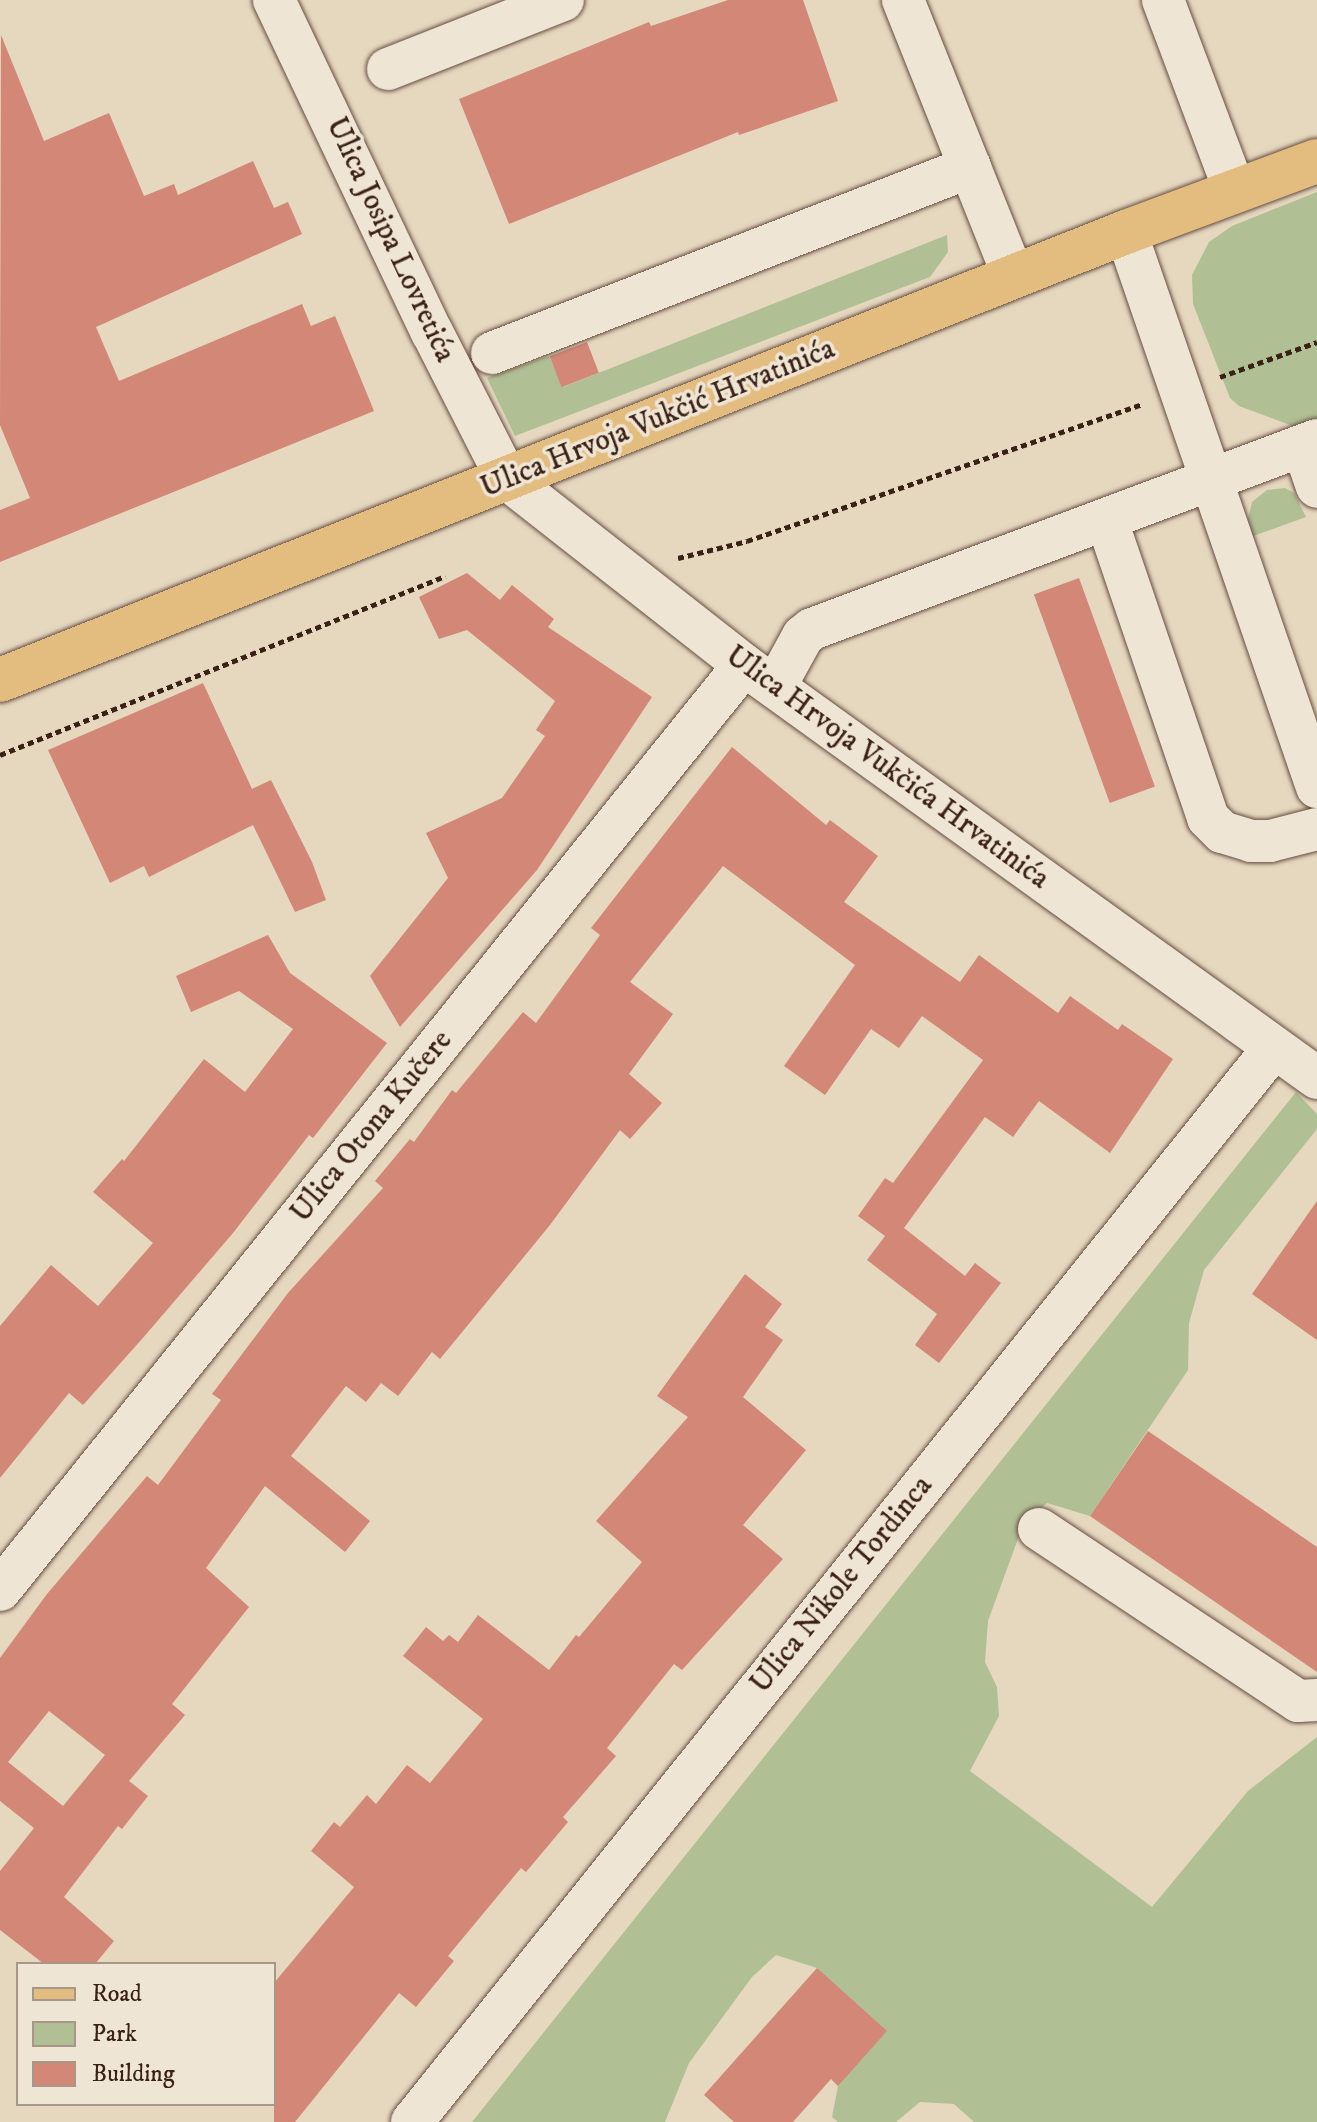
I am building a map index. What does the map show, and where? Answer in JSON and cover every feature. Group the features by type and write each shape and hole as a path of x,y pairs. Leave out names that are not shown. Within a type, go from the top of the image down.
{"main road":[{"name":"Ulica Hrvoja Vukčić Hrvatinića","path":"0,680 1126,232 1317,161"}],"street":[{"name":"Ulica Josipa Lovretića","path":"274,0 432,332 507,479"},
{"path":"388,69 563,0"},
{"path":"903,0 1014,277"},
{"path":"1163,0 1235,192"},
{"path":"492,353 970,167"},
{"path":"1126,232 1317,787"},
{"path":"1310,443 1317,487"},
{"name":"Ulica Otona Kučere","path":"0,1590 759,676 803,636 812,629 1310,443"},
{"name":"Ulica Hrvoja Vukčića Hrvatinića","path":"507,479 759,676 1317,1078"},
{"path":"1107,521 1208,818 1222,832 1251,841 1270,841 1317,829"},
{"name":"Ulica Nikole Tordinca","path":"412,2122 1273,1049"},
{"path":"1039,1529 1298,1701 1317,1700"}],"path":[{"path":"622,568 702,554 747,541 1317,342"},
{"path":"0,755 445,576"}],"green space":[{"path":"1317,192 1317,424 1298,428 1239,406 1230,398 1193,304 1192,275 1209,242 1232,226"},
{"path":"947,235 948,252 930,277 515,436 487,378 549,356 563,387"},
{"path":"1285,488 1294,493 1306,517 1253,536 1248,519 1252,502 1267,490"},
{"path":"1296,1092 1317,1114 1317,1129 1204,1270 1189,1323 1188,1370 1090,1516 1047,1503 1023,1525 988,1621 985,1662 997,1687 999,1716 970,1771 1152,1907 1248,1791 1317,1737 1317,2122 974,2122 954,2104 920,2102 896,2122 838,2122 832,2117 838,2086 817,1968 776,1955 752,1977 689,2063 665,2122 472,2122"}],"building":[{"path":"728,0 803,0 838,101 739,135 738,132 509,224 459,99 649,22 651,26"},
{"path":"1,35 44,141 109,113 144,196 174,184 178,195 253,161 274,208 288,202 302,234 96,327 119,381 302,304 311,326 335,316 374,411 0,562 0,510 30,498 0,425"},
{"path":"587,342 599,373 561,387 550,356"},
{"path":"467,573 500,600 512,585 554,619 548,627 652,697 537,870 400,1027 370,976 448,878 426,833 502,798 545,736 536,730 555,701 467,630 439,639 419,597"},
{"path":"1079,578 1155,787 1110,803 1034,594"},
{"path":"203,683 252,789 271,780 312,862 326,900 295,912 253,825 149,877 144,866 110,883 48,750"},
{"path":"732,747 826,825 830,820 878,856 844,902 960,982 979,955 1058,1013 1070,996 1118,1030 1122,1024 1173,1059 1110,1153 1039,1101 1013,1137 985,1117 904,1228 965,1276 975,1263 1001,1283 939,1363 915,1345 937,1314 867,1260 885,1236 858,1216 885,1178 893,1183 983,1060 922,1016 899,1048 871,1029 825,1095 784,1066 855,965 723,866 630,982 673,1014 629,1074 662,1103 630,1139 620,1130 550,1225 440,1359 432,1352 398,1396 381,1383 366,1402 346,1386 291,1456 370,1521 345,1552 265,1486 206,1568 249,1607 172,1704 185,1715 129,1781 148,1796 122,1829 118,1826 64,1897 114,1941 97,1962 41,1962 0,1930 0,1871 34,1828 0,1801 0,1658 47,1594 147,1476 158,1485 221,1400 212,1394 288,1293 383,1188 375,1181 410,1139 414,1142 452,1090 456,1093 523,1012 536,1023 600,935 591,928","holes":["49,1711 105,1755 63,1806 8,1762"]},
{"path":"268,935 290,973 387,1043 313,1138 309,1135 233,1233 142,1339 83,1405 69,1393 0,1478 0,1326 51,1265 98,1306 153,1243 93,1192 122,1159 124,1161 204,1059 245,1092 293,1029 239,991 191,1012 176,976"},
{"path":"1317,1201 1317,1340 1252,1294"},
{"path":"745,1274 782,1304 765,1327 783,1340 743,1397 806,1450 743,1525 783,1559 682,1670 674,1664 607,1748 616,1756 563,1817 568,1822 526,1872 521,1868 448,1956 454,1961 416,2007 399,1993 295,2122 274,2122 276,1981 354,1887 311,1851 334,1822 340,1827 367,1795 376,1804 407,1765 430,1783 483,1719 403,1656 426,1627 443,1641 449,1635 458,1642 478,1615 549,1670 642,1562 596,1521 688,1417 657,1396"},
{"path":"1148,1431 1317,1547 1317,1672 1090,1516"},
{"path":"817,1968 887,2031 838,2086 831,2079 793,2122 734,2122 704,2095"}]}
